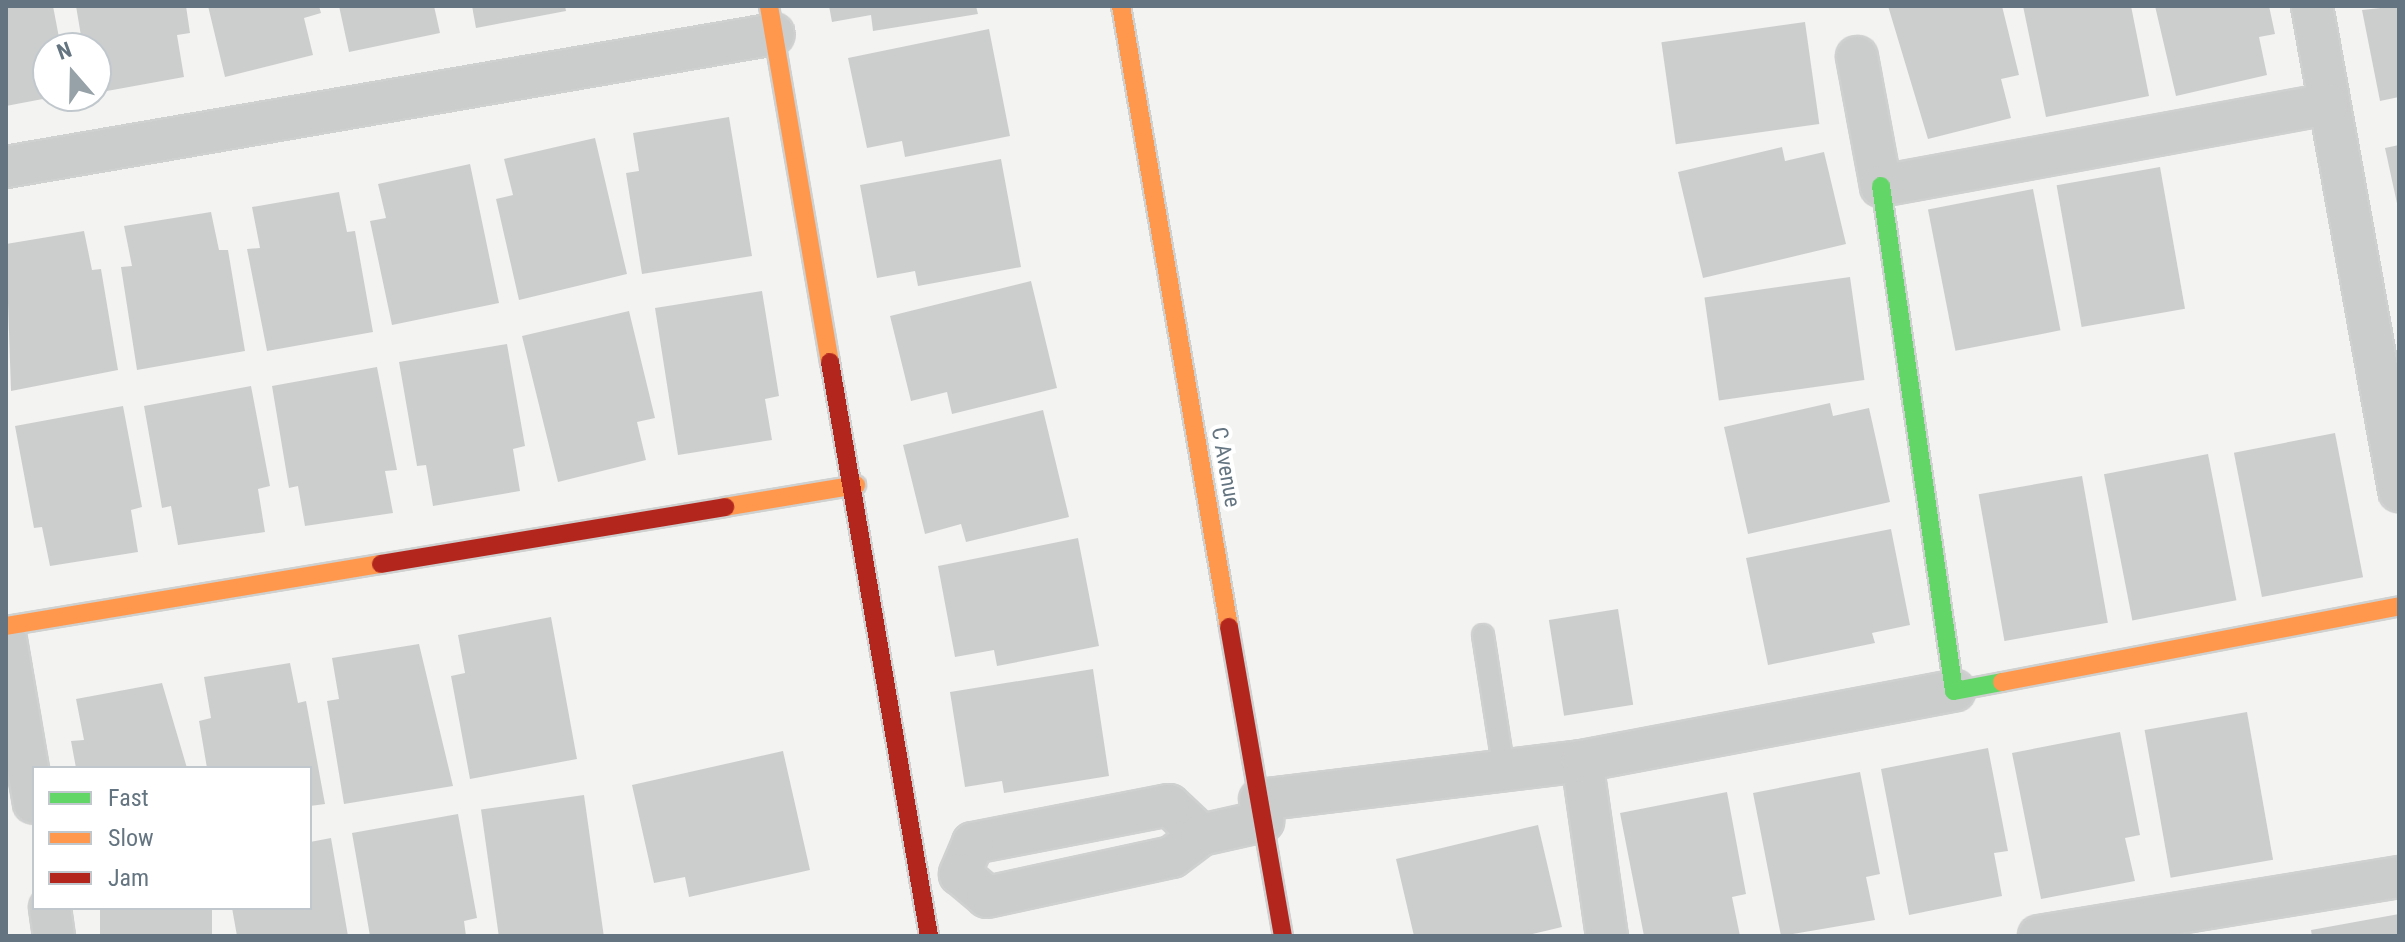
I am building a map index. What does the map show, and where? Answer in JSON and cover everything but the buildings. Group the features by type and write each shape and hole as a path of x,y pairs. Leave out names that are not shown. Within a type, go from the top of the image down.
{"street":[{"name":"C Avenue","path":"1121,6 1283,936"},
{"path":"2312,6 2399,491"},
{"path":"6,167 772,20 856,485 929,936"},
{"path":"1857,57 1881,186 1954,691"},
{"path":"1881,186 2328,104"},
{"path":"6,626 856,485"},
{"path":"960,874 987,897 1172,857 1201,835 1262,811 1582,761 2399,606"},
{"path":"6,640 32,791"},
{"path":"1582,761 1607,936"},
{"path":"960,874 973,843 1169,805 1201,835"},
{"path":"921,881 960,874"},
{"path":"2039,936 2399,877"},
{"path":"50,910 54,936"}],"lane":[{"path":"1483,635 1504,771"}],"traffic: fast":[{"path":"1881,186 1954,691 2002,682"}],"traffic: slow":[{"path":"769,6 830,362"},
{"path":"1121,6 1229,627"},
{"path":"725,507 856,485"},
{"path":"6,626 381,564"},
{"path":"2002,682 2399,606"}],"traffic: jam":[{"path":"830,362 929,936"},
{"path":"381,564 725,507"},
{"path":"1229,627 1283,936"}]}
